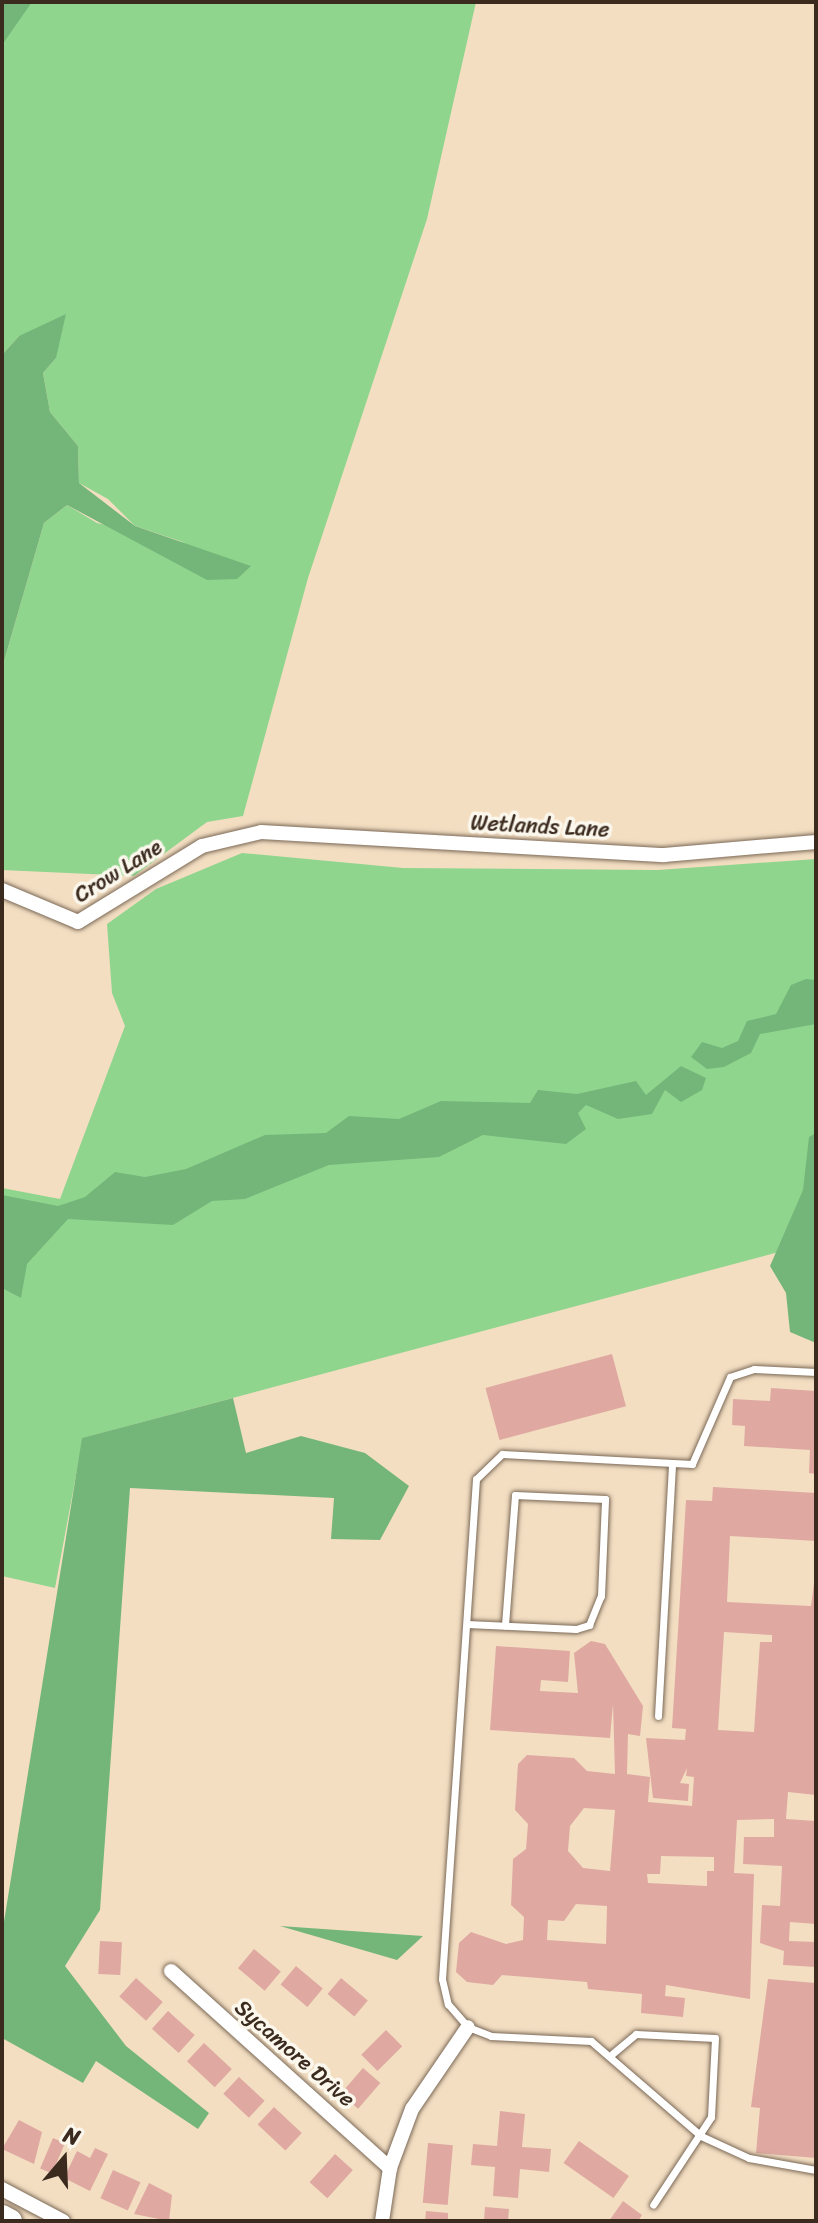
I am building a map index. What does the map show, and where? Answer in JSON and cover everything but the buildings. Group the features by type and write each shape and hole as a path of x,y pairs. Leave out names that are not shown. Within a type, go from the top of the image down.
{"main road":[{"path":"2,2217 10,2221"}],"street":[{"name":"Wetlands Lane","path":"261,832 664,855 816,842"},
{"name":"Crow Lane","path":"2,890 78,922 202,846 261,832"},
{"name":"Sycamore Drive","path":"171,1971 390,2168"},
{"path":"382,2221 390,2168 412,2109 468,2027"},
{"path":"2,2189 63,2221"}],"lane":[{"path":"816,1372 754,1369 730,1377 692,1464 502,1454 476,1479 442,1979 448,2004 468,2027 491,2036 591,2041 612,2054 701,2136 749,2158 816,2170"},
{"path":"658,1716 672,1464"},
{"path":"467,1624 505,1626 576,1629 597,1617 605,1499 515,1495 505,1626"},
{"path":"612,2054 636,2034 715,2038 711,2117 653,2205"}],"green space":[{"path":"2,2 476,2 427,219 308,578 243,816 207,822 134,876 2,870 2,668 44,523 67,505 97,523 186,543 135,526 108,499 79,483 78,446 50,412 43,373 56,358 19,336 2,355"},
{"path":"2,2 32,2 2,45"},
{"path":"66,314 56,358 43,373 50,412 78,446 79,483 135,526 251,566 237,579 207,580 67,505 44,523 2,668 2,355 19,336"},
{"path":"242,853 403,868 658,870 816,859 816,1242 83,1438 55,1588 2,1576 2,1188 60,1199 125,1026 112,993 107,924 156,889"},
{"path":"806,979 816,980 816,1024 760,1034 751,1053 724,1067 707,1069 691,1057 702,1042 722,1048 738,1041 747,1021 776,1014 791,985"},
{"path":"681,1066 706,1078 702,1090 681,1102 665,1090 652,1114 618,1119 586,1105 578,1113 586,1129 566,1144 483,1135 439,1157 329,1165 245,1199 212,1201 173,1225 68,1219 27,1264 21,1298 2,1288 2,1195 58,1206 85,1197 115,1172 145,1177 186,1169 265,1135 326,1133 349,1116 399,1119 441,1101 530,1103 538,1090 577,1094 636,1081 646,1095"},
{"path":"816,1133 816,1343 790,1332 786,1293 770,1266 803,1190 809,1137"},
{"path":"233,1398 246,1453 301,1436 365,1453 409,1486 380,1540 331,1539 334,1498 130,1488 100,1910 65,1966 126,2046 209,2113 198,2129 96,2061 83,2083 2,2038 2,1934 82,1438"},
{"path":"280,1926 423,1936 397,1960"}]}
